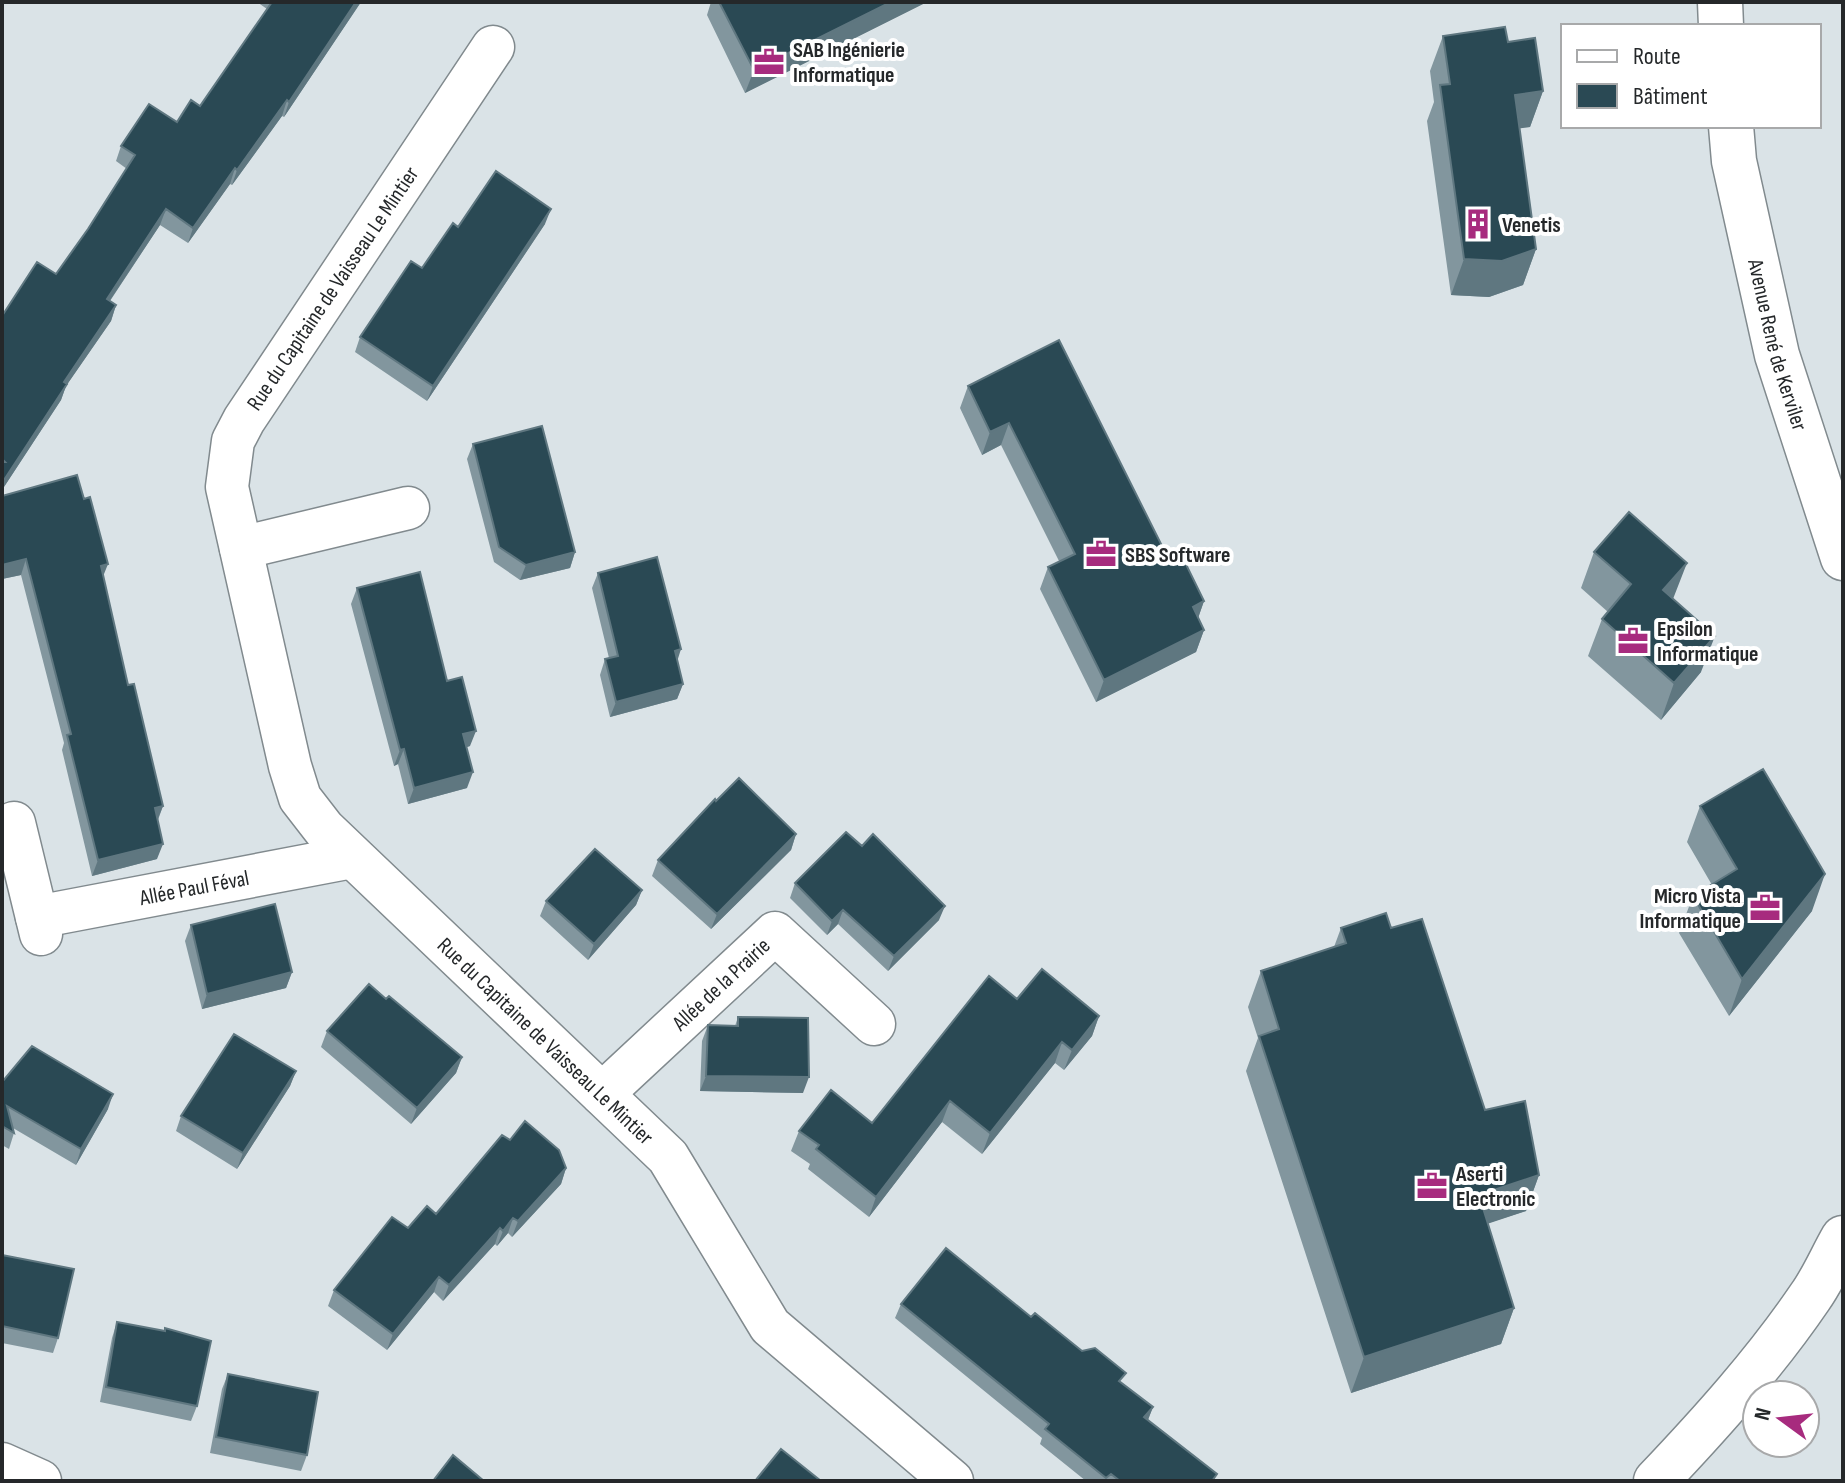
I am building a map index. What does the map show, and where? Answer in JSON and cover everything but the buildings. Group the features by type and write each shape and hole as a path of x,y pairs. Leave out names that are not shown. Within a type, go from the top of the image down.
{"main road":[{"path":"1720,2 1721,24"},
{"name":"Avenue René de Kerviler","path":"1731,128 1734,161 1777,355 1843,558"},
{"path":"1656,1481 1767,1354 1812,1295 1843,1238"}],"street":[{"name":"Rue du Capitaine de Vaisseau Le Mintier","path":"493,47 233,441 227,487 290,766 300,798 309,813 352,857 668,1157 770,1326 952,1481"},
{"path":"241,548 408,508"},
{"name":"Allée Paul Féval","path":"14,823 39,925 352,857"},
{"name":"Allée de la Prairie","path":"602,1094 775,933 874,1024"},
{"path":"2,1464 40,1481"}],"place":[{"name":"SAB Ingénierie Informatique","path":"769,62"},
{"name":"Venetis","path":"1478,224"},
{"name":"SBS Software","path":"1101,554"},
{"name":"Epsilon Informatique","path":"1633,641"},
{"name":"Micro Vista Informatique","path":"1765,908"},
{"name":"Aserti Electronic","path":"1432,1186"}]}
